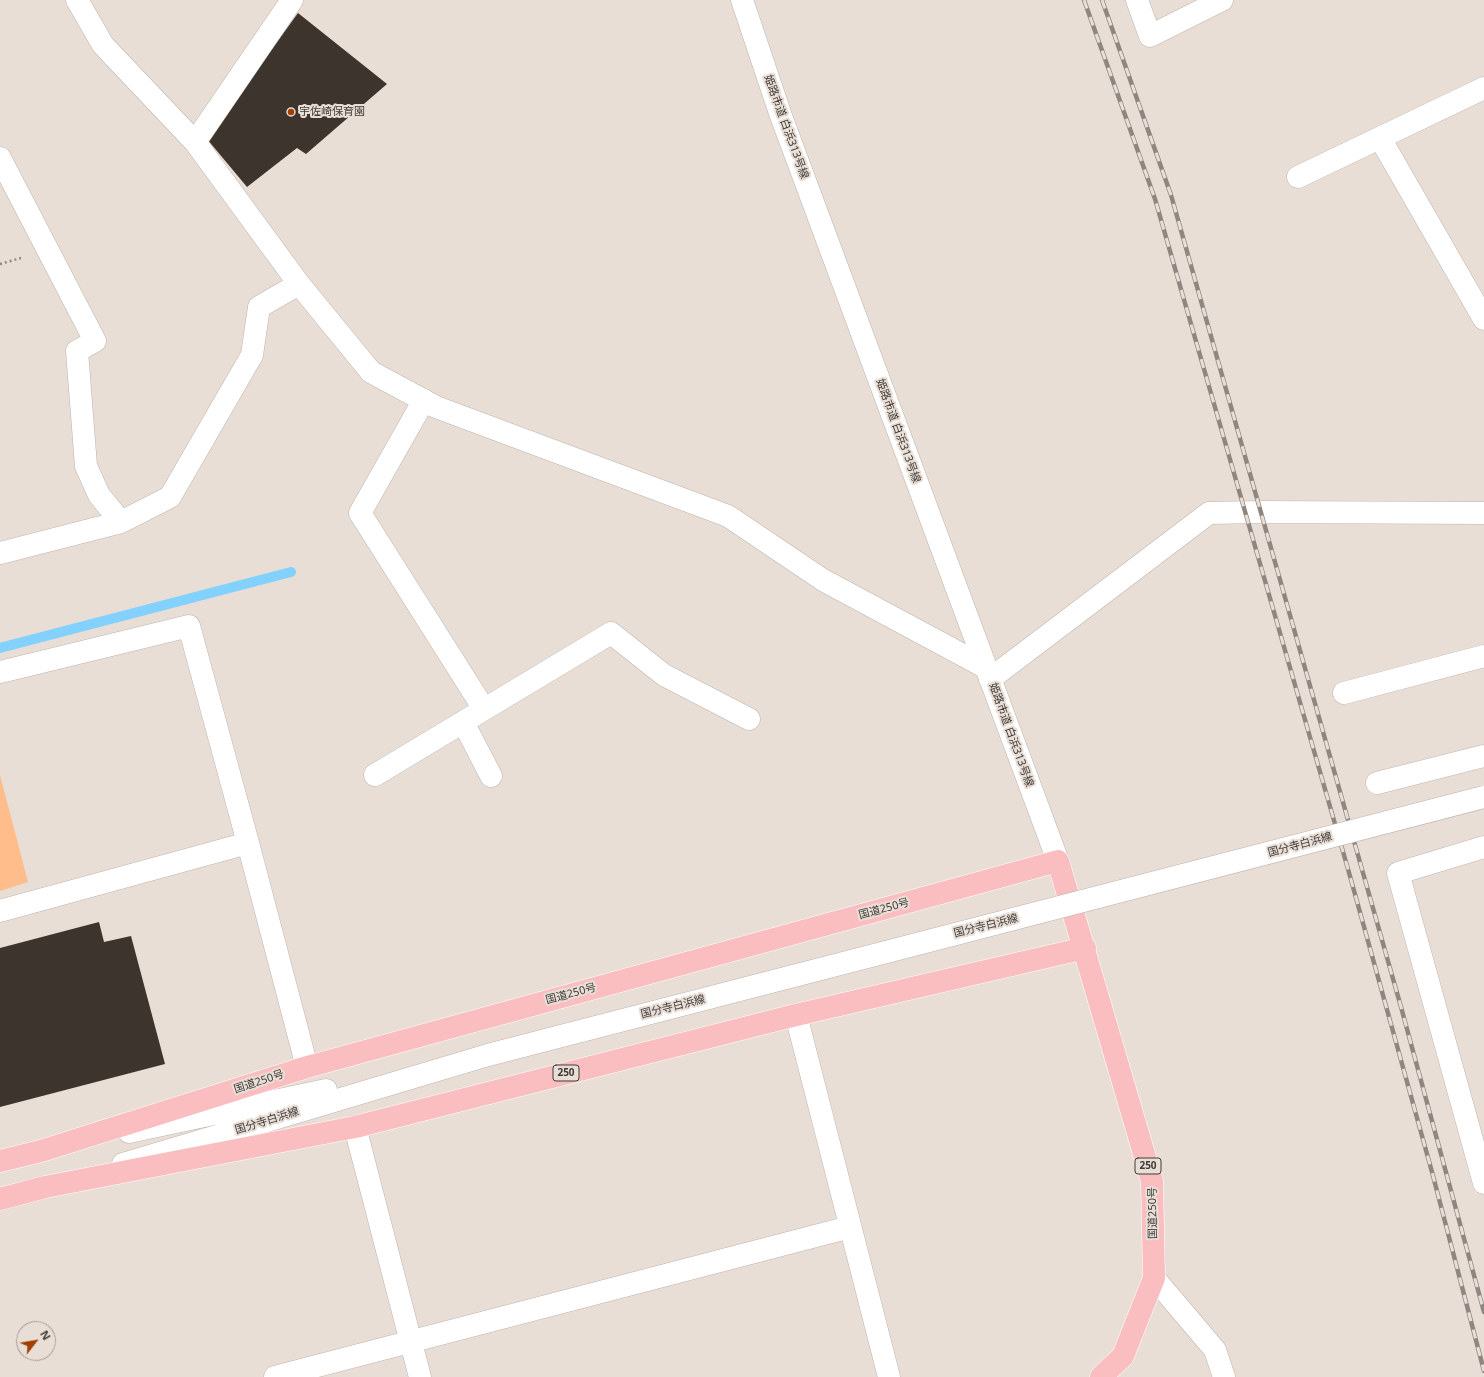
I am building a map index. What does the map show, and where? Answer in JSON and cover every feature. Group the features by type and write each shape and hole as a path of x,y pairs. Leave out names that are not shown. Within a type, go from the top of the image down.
{"highway":[{"name":"国道250号","path":"0,1161 41,1151 307,1067 1058,862 1085,948 1152,1181 1154,1278 1123,1356 1101,1377"},
{"name":"250","path":"0,1199 45,1187 355,1127 796,1015 1085,948"}],"street":[{"path":"77,0 103,45 195,142 299,284 371,372 436,407 728,516 823,580 988,673 1209,514 1262,512 1484,513"},
{"path":"195,142 292,0"},
{"name":"姫路市道 白浜313号線","path":"742,0 784,123 1058,862"},
{"path":"1137,0 1150,36 1222,0"},
{"path":"1298,178 1484,88"},
{"path":"1380,138 1484,320"},
{"path":"0,158 95,342 77,351 86,466 99,494 121,522"},
{"path":"0,553 121,522 170,497 252,355 259,307 299,284"},
{"path":"424,400 360,513 484,709"},
{"path":"0,672 189,626 307,1067"},
{"path":"375,775 611,633 664,675 749,718"},
{"path":"1344,694 1484,656"},
{"path":"463,722 491,776"},
{"path":"1377,783 1484,756"},
{"name":"国分寺白浜線","path":"45,1187 488,1055 1484,797"},
{"path":"0,911 248,842"},
{"path":"1484,847 1398,873 1484,1182"},
{"path":"796,1015 889,1377"},
{"name":"国分寺白浜線","path":"41,1151 488,1055"},
{"path":"355,1127 420,1377"},
{"path":"275,1377 411,1340 850,1226"},
{"path":"1154,1278 1215,1350 1224,1377"}],"shaded area":[{"path":"0,775 28,882 0,891"}],"building":[{"name":"宇佐崎保育園","path":"298,13 387,84 306,154 297,148 247,187 207,139"},
{"path":"99,922 104,942 131,936 165,1064 0,1107 0,948"}],"waterway":[{"path":"0,648 291,572"}],"railway":[{"path":"1084,0 1155,199 1348,869 1432,1172 1484,1371"},
{"path":"1102,0 1171,195 1401,1007 1484,1312"}],"place":[{"name":"宇佐崎保育園","path":"291,112"}]}
